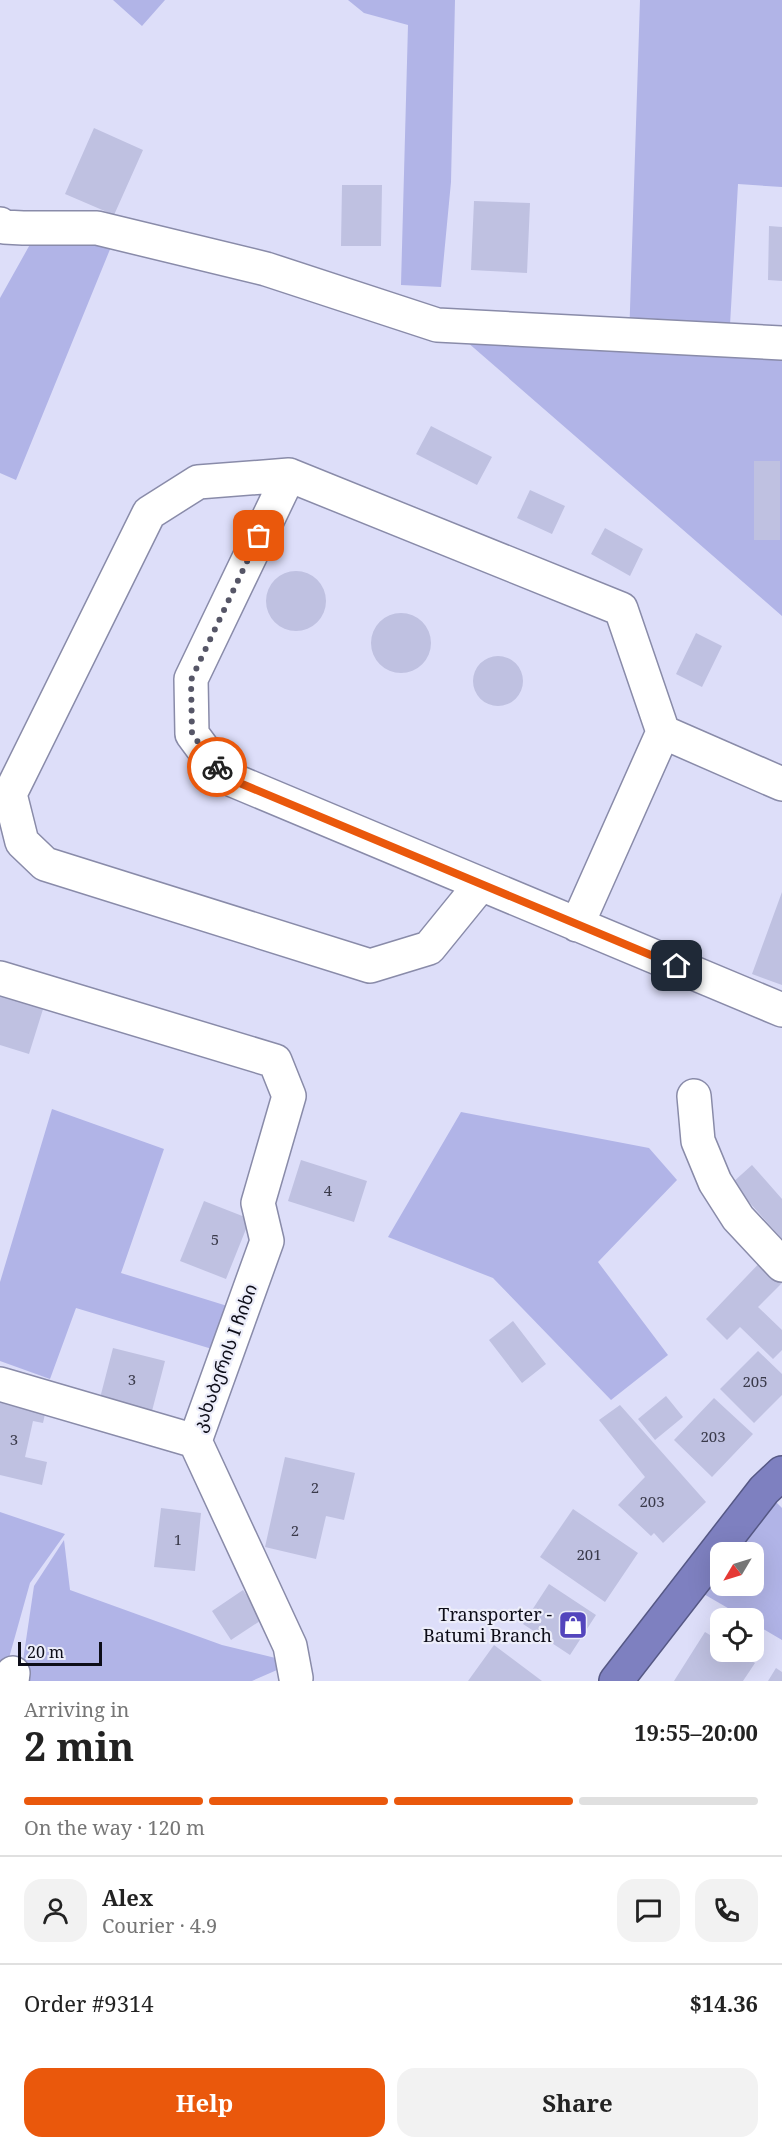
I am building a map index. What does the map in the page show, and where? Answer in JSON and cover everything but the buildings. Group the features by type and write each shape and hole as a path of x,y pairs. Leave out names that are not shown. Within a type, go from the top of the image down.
{"highway":[{"path":"616,1681 764,1490 782,1473"}],"street":[{"path":"0,224 23,228 97,228 266,269 437,325 782,343"},
{"path":"289,474 191,680 192,734 223,776 782,1010"},
{"path":"481,884 429,948 370,966 45,864 22,842 10,794 149,513 198,482 289,474 621,609 663,732 585,928"},
{"path":"663,732 782,784"},
{"name":"კახაბერის I ჩიხი","path":"0,978 274,1061 289,1096 258,1203 267,1241 195,1441 290,1646 295,1680"},
{"path":"694,1096 698,1141 715,1182 738,1218 782,1265"},
{"path":"0,1384 195,1441"}],"shaded area":[{"path":"113,0 165,0 142,26"},
{"path":"348,0 455,0 451,182 441,287 401,285 408,25 364,13"},
{"path":"640,0 782,0 782,187 738,184 729,343 782,345 782,616 459,335 629,340"},
{"path":"42,223 113,242 16,480 0,473 0,298"},
{"path":"52,1109 164,1149 121,1273 237,1309 222,1352 76,1308 50,1379 0,1361 0,1282"},
{"path":"461,1112 649,1148 677,1180 598,1262 668,1355 611,1400 493,1278 388,1237"},
{"path":"764,1490 782,1508 782,1640 764,1629 764,1608 728,1608 690,1586 710,1560 710,1596 764,1596 764,1542 724,1542"},
{"path":"0,1512 65,1534 30,1583 7,1665 0,1663"},
{"path":"64,1540 70,1590 222,1645 288,1661 277,1670 252,1681 20,1681 34,1586"}],"way so far":[{"path":"217,767 192,734 191,680 259,536"}],"place":[{"name":"Transporter - Batumi Branch","path":"573,1625"}],"route":[{"path":"217,767 223,776 677,966"}]}
